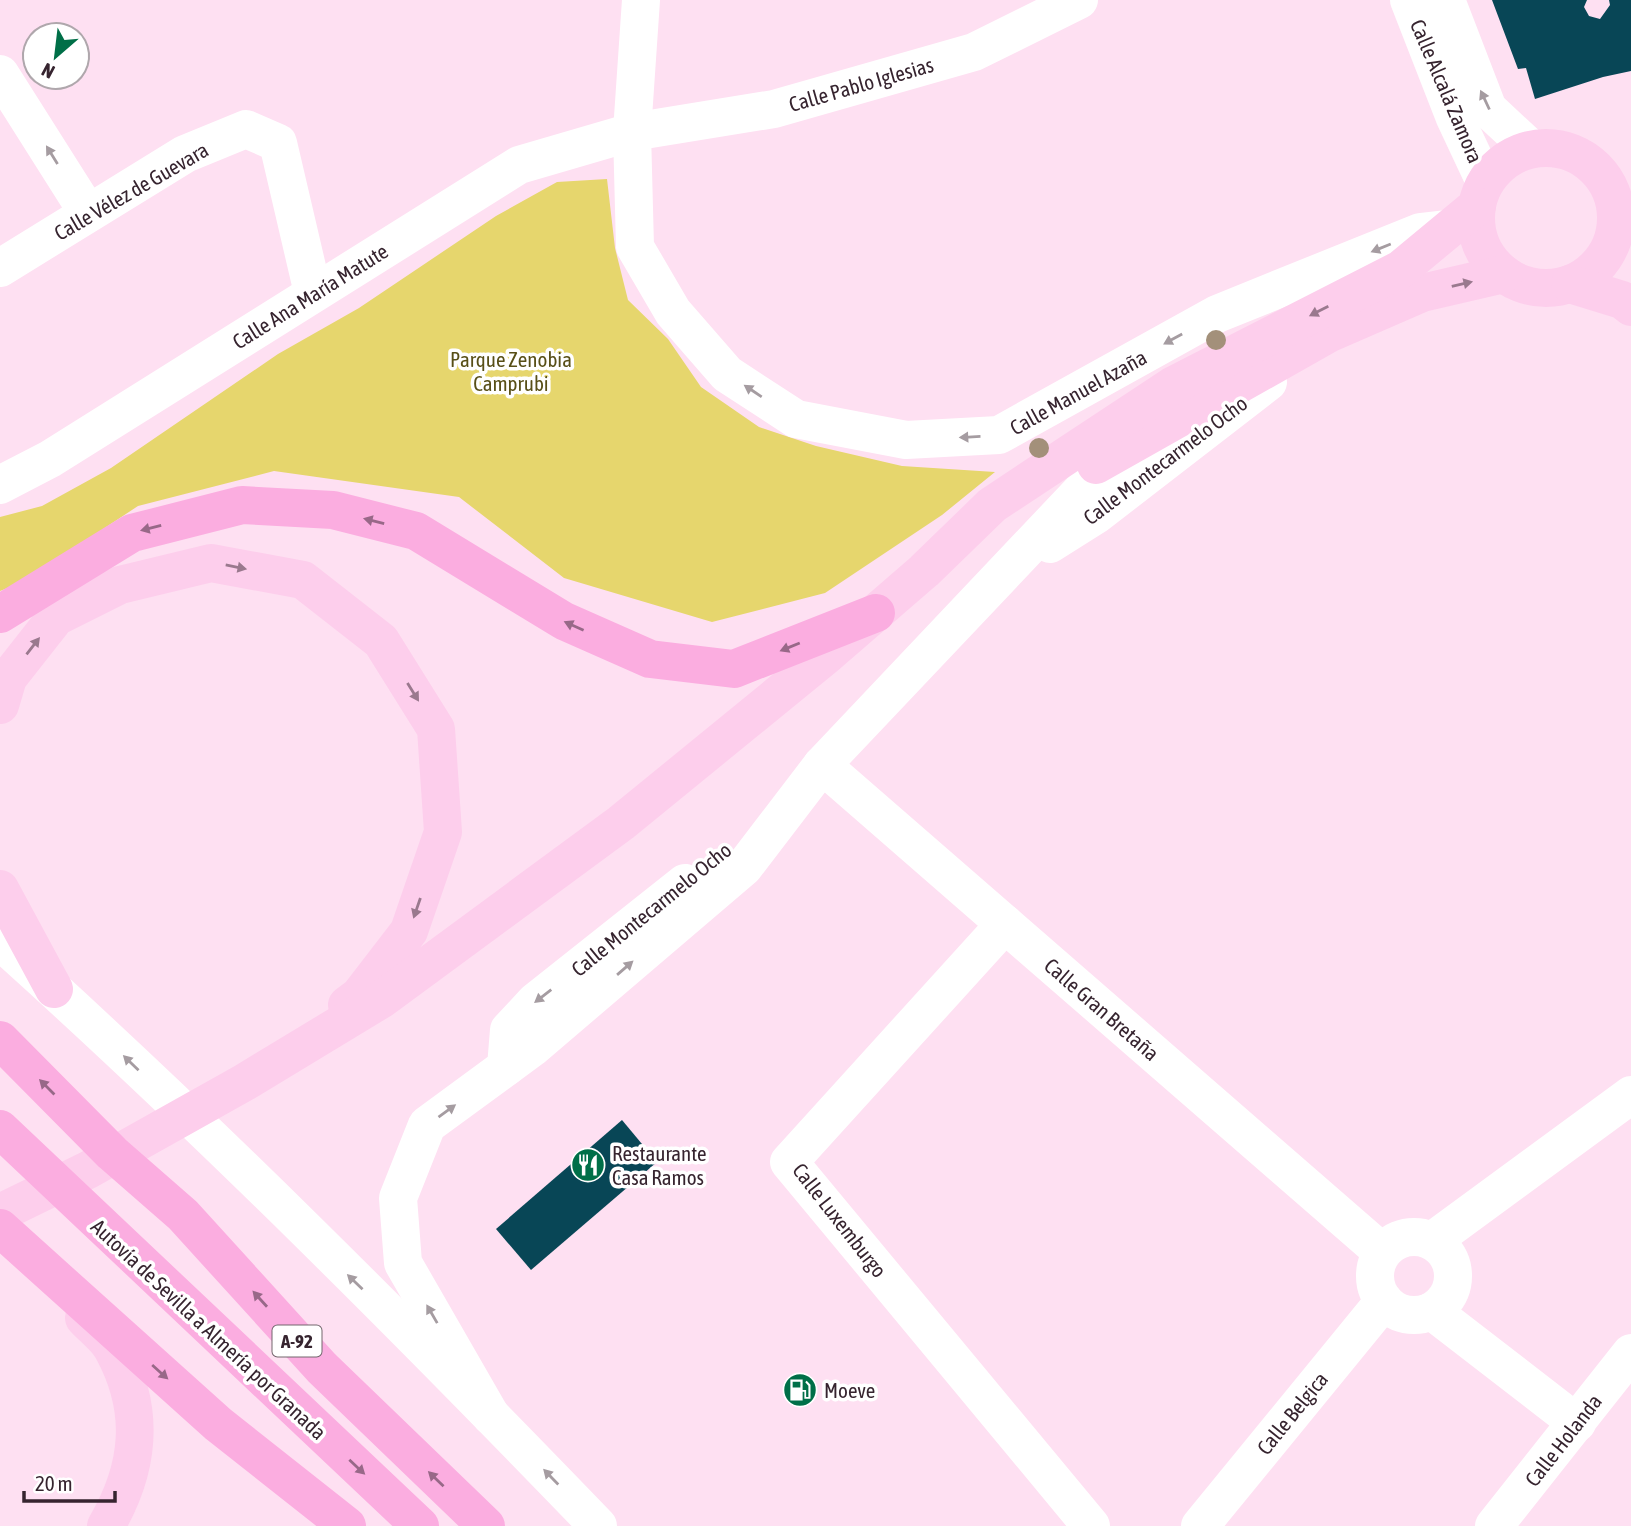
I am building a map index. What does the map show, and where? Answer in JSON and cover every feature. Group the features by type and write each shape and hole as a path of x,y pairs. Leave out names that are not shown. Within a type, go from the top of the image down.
{"highway":[{"path":"0,614 132,533 242,505 333,510 416,531 564,621 650,659 734,669 876,613"},
{"name":"A-92","path":"0,1040 112,1153 183,1215 322,1368 486,1526"},
{"name":"Autovía de Sevilla a Almería por Granada","path":"0,1129 57,1186 420,1526"},
{"path":"0,1230 218,1424 347,1526"}],"main road":[{"path":"0,1213 88,1170 245,1083 382,999 621,823 876,613 992,505 1172,386 1401,269 1481,194 1497,167 1513,156 1531,149 1550,148 1568,151 1585,160 1602,176 1613,196 1623,237 1588,275 1570,285 1548,288 1525,285 1504,274 1491,261 1481,244 1476,225 1481,194"},
{"path":"1585,160 1631,160"},
{"path":"924,571 1120,450 1330,334 1422,293 1504,274"},
{"path":"1570,285 1622,300 1631,307"},
{"path":"0,705 8,678 56,617 120,584 211,563 303,580 381,641 436,729 443,832 409,931 359,996 245,1083"},
{"path":"0,889 54,989"},
{"path":"0,1230 113,1348 128,1387 135,1412 132,1473 106,1526"}],"street":[{"name":"Calle Manuel Azaña","path":"641,0 632,132 635,247 673,312 727,374 796,419 906,440 999,435 1217,314 1420,232 1446,229"},
{"name":"Calle Pablo Iglesias","path":"632,132 774,109 974,52 1079,0"},
{"name":"Calle Alcalá Zamora","path":"1409,0 1481,194"},
{"name":"Calle Alcalá Zamora","path":"1446,0 1488,109 1531,149"},
{"path":"0,74 88,213"},
{"name":"Calle Vélez de Guevara","path":"0,268 185,154 246,130 278,143 313,293"},
{"name":"Calle Ana María Matute","path":"0,485 50,459 519,165 632,132"},
{"name":"Calle Montecarmelo Ocho","path":"995,579 1096,515 1330,334"},
{"name":"Calle Montecarmelo Ocho","path":"491,1416 402,1264 398,1198 427,1125 506,1067 744,867 822,765 995,579 1120,450 1172,386"},
{"name":"Calle Gran Bretaña","path":"822,765 1382,1252"},
{"name":"Calle Luxemburgo","path":"1005,924 789,1162 1091,1526"},
{"path":"0,941 54,989 491,1416 598,1526"},
{"path":"1432,1241 1631,1095"},
{"path":"1422,1237 1432,1241 1451,1262 1453,1280 1446,1299 1432,1311 1411,1315 1401,1313 1384,1301 1374,1277 1382,1252 1400,1239 1422,1237"},
{"name":"Calle Belgica","path":"1200,1526 1384,1301"},
{"path":"1432,1311 1577,1423"},
{"name":"Calle Holanda","path":"1494,1526 1631,1353"}],"green space":[{"name":"Parque Zenobia Camprubi","path":"607,179 615,248 628,300 668,339 701,387 759,427 816,446 902,466 995,472 942,515 825,593 712,622 564,578 459,497 274,471 138,506 23,582 0,591 0,517 42,506 111,468 278,354 359,308 496,216 557,182"}],"building":[{"path":"1492,0 1587,0 1584,7 1589,16 1600,19 1610,5 1609,0 1631,0 1631,71 1535,99 1526,68 1518,69"},
{"path":"622,1120 657,1162 531,1270 496,1229"}],"place":[{"name":"Restaurante Casa Ramos","path":"588,1165"},
{"name":"Moeve","path":"800,1390"}]}
